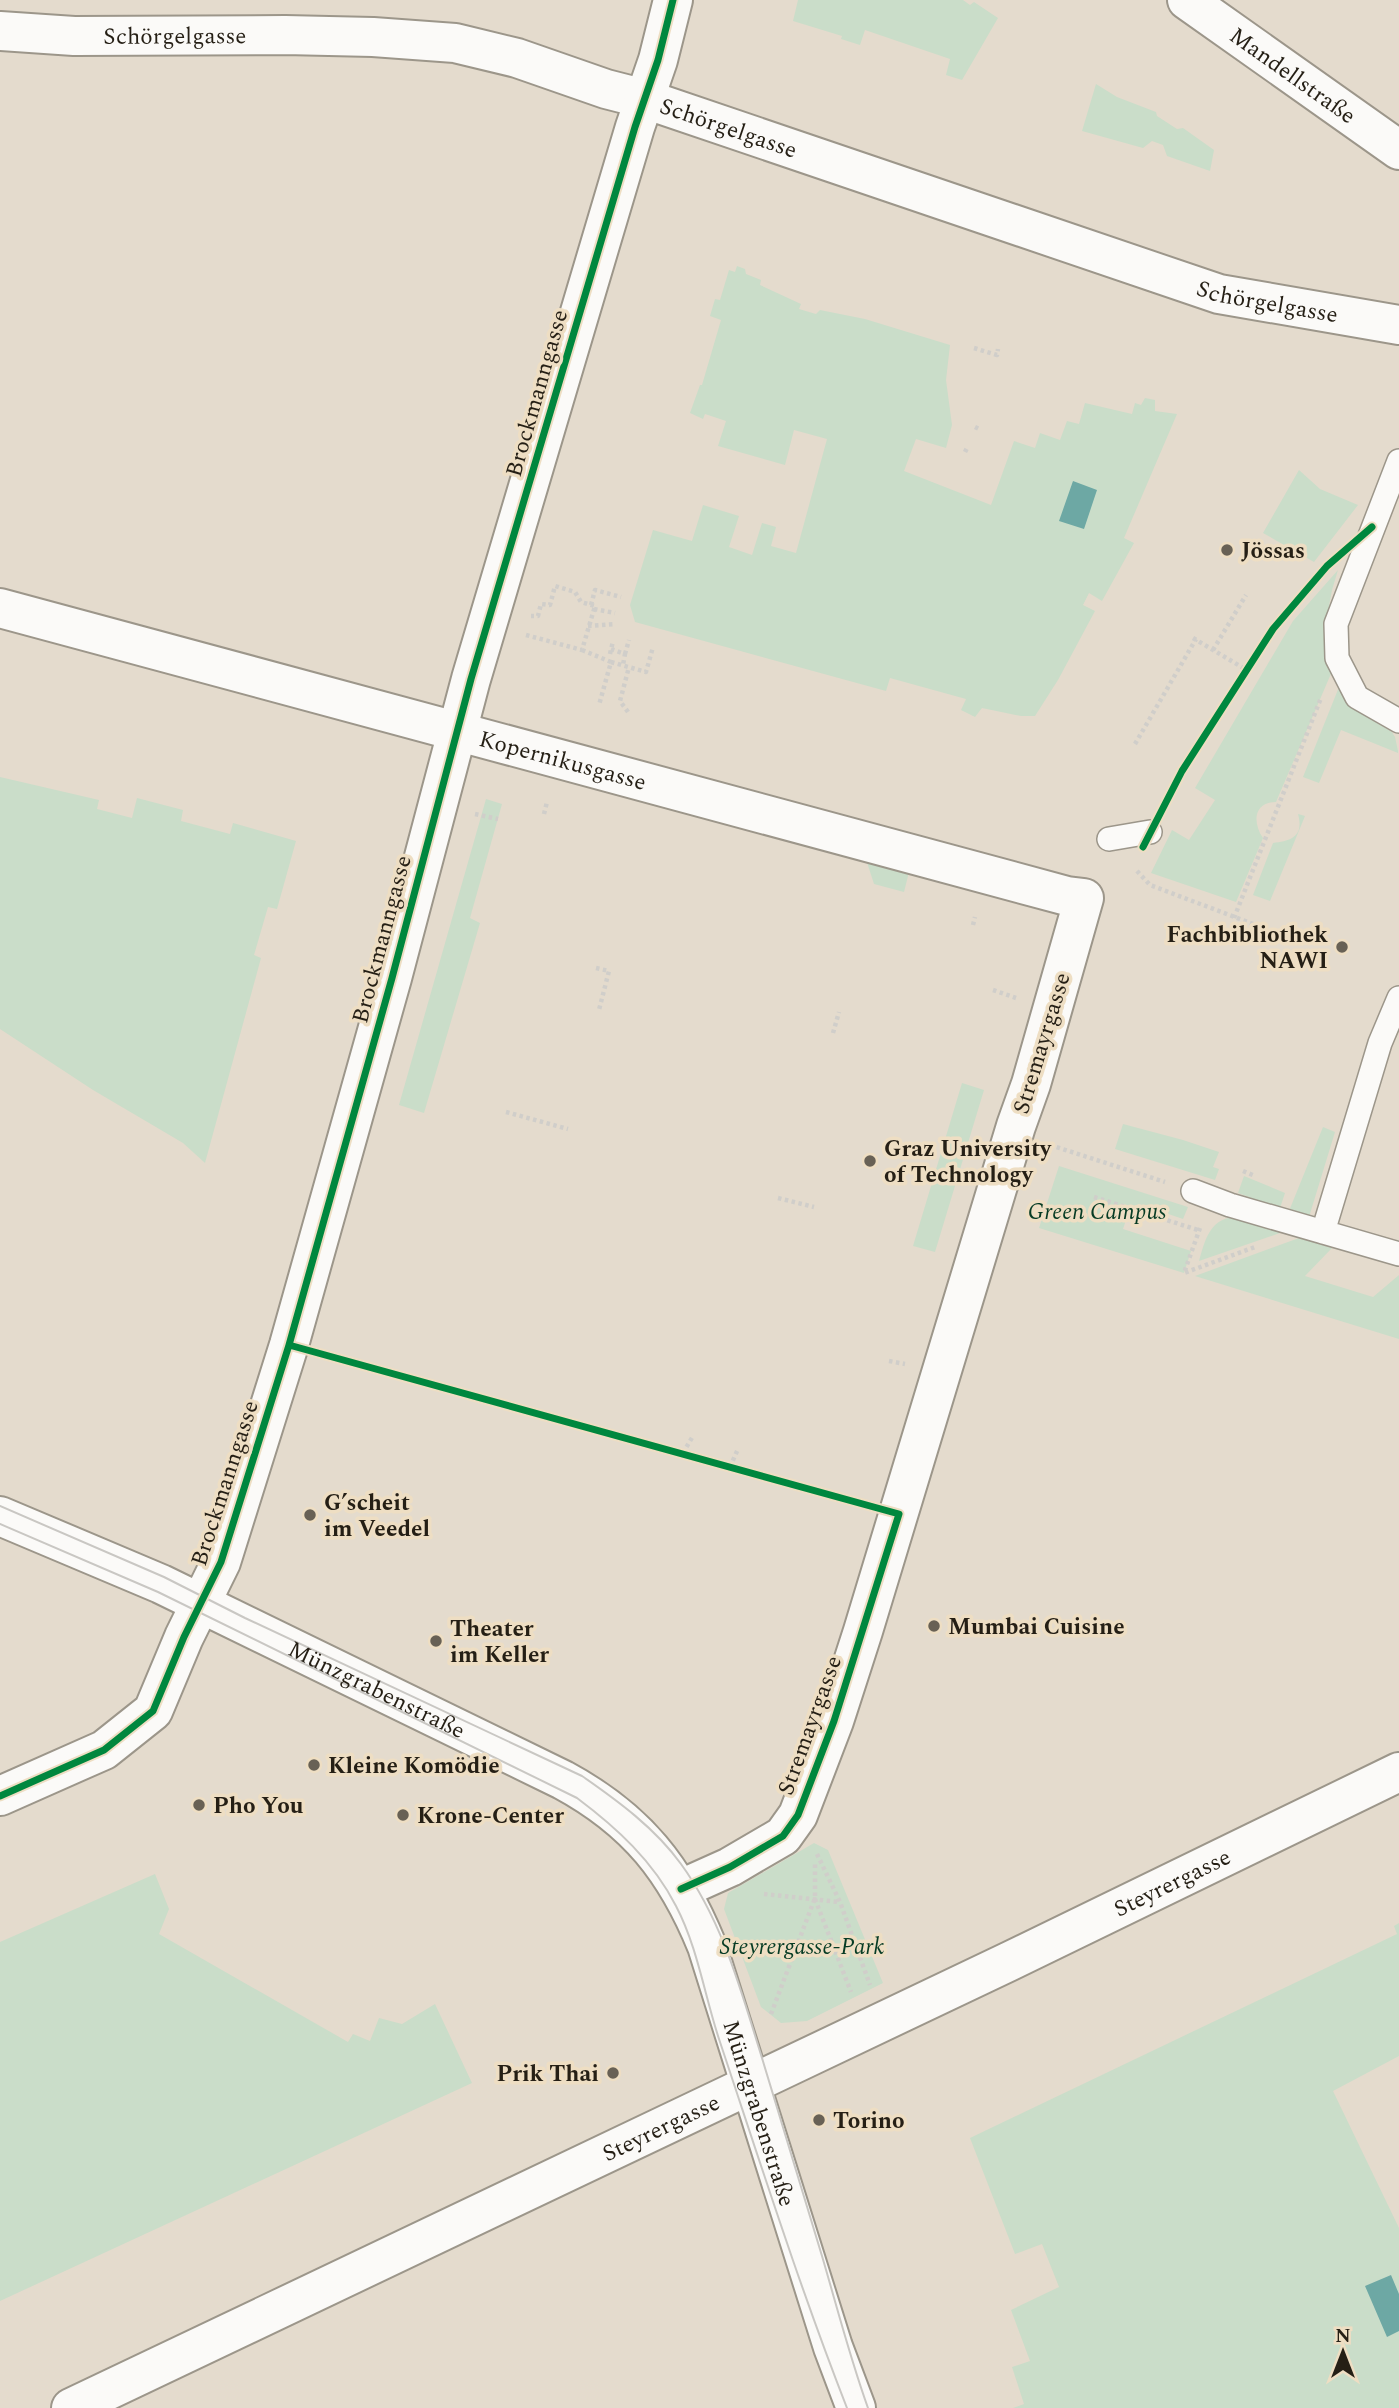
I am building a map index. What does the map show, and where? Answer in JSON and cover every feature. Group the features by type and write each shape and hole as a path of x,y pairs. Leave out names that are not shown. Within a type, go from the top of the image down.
{"street":[{"name":"Brockmanngasse","path":"0,1796 104,1750 153,1712 221,1562 289,1345 392,978 456,732 673,0"},
{"name":"Mandellstraße","path":"1187,0 1399,150"},
{"name":"Schörgelgasse","path":"0,31 74,36 373,37 456,43 516,58 606,89 645,99 1219,294 1399,325"},
{"name":"Kopernikusgasse","path":"0,608 1084,898"},
{"name":"Stremayrgasse","path":"681,1889 730,1867 783,1836 798,1815 834,1721 900,1514 1016,1126 1031,1084 1084,898"},
{"name":"Münzgrabenstraße","path":"0,1516 161,1584 590,1796 621,1819 650,1846 681,1889 707,1946 833,2347 856,2408"},
{"name":"Steyrergasse","path":"71,2408 751,2085 1399,1772"}],"lane":[{"path":"1399,461 1336,624 1337,658 1357,697 1399,721"},
{"path":"1109,839 1150,832"},
{"path":"1316,1230 1380,1043 1399,998"},
{"path":"1193,1191 1230,1205 1399,1254"}],"path":[{"path":"974,348 997,355 998,349"},
{"path":"535,617 538,616 541,604 550,605 555,586 575,592 581,602 592,607 615,612"},
{"path":"582,650 595,590 621,597"},
{"path":"1213,650 1246,595"},
{"path":"588,626 615,624"},
{"path":"529,636 582,650 646,672 653,647"},
{"path":"1135,744 1194,638 1244,673 1252,659"},
{"path":"628,712 620,701 629,640"},
{"path":"613,641 611,652 625,654"},
{"path":"1234,918 1337,658"},
{"path":"599,705 611,662"},
{"path":"544,814 547,802"},
{"path":"474,814 498,819"},
{"path":"1137,871 1150,885 1269,930"},
{"path":"973,925 975,917"},
{"path":"596,968 609,971 599,1010"},
{"path":"993,990 1023,1000"},
{"path":"833,1033 839,1012"},
{"path":"506,1112 568,1129"},
{"path":"1048,1144 1163,1182"},
{"path":"1094,1197 1199,1230"},
{"path":"778,1198 814,1207"},
{"path":"1194,1244 1184,1273 1316,1230"},
{"path":"889,1361 905,1364"},
{"path":"683,1454 693,1436"},
{"path":"730,1467 738,1449"},
{"path":"671,1450 695,1457"},
{"path":"718,1463 742,1470"},
{"path":"771,2014 815,1898 815,1850 840,1902 870,1986"},
{"path":"755,1893 840,1902"},
{"path":"815,1898 852,1995"}],"green space":[{"path":"798,0 963,0 970,5 974,2 998,18 962,80 946,75 950,59 865,30 860,45 841,39 842,36 793,21"},
{"path":"1096,84 1117,97 1156,112 1157,116 1177,129 1183,128 1214,150 1210,171 1167,156 1163,145 1152,141 1143,148 1082,131"},
{"path":"737,266 745,269 746,274 761,280 760,285 801,304 799,309 816,314 820,310 865,319 950,345 946,380 952,425 946,448 916,439 904,471 991,505 1014,441 1035,448 1040,433 1060,440 1067,421 1079,424 1085,403 1132,414 1135,403 1141,405 1145,398 1155,400 1155,411 1177,414 1124,538 1134,543 1102,601 1089,593 1083,605 1095,611 1058,680 1035,716 982,708 975,717 961,710 966,699 890,678 886,691 635,622 630,605 653,530 692,541 703,505 739,516 729,547 752,555 762,523 776,527 771,546 796,553 827,439 794,430 785,465 718,446 726,421 705,414 703,419 690,413 702,385 721,320 710,316 715,299 720,300 729,270 735,272"},
{"path":"1299,470 1320,489 1358,505 1314,562 1263,533"},
{"path":"1338,570 1326,622 1333,669 1276,802 1263,805 1259,809 1256,820 1263,838 1236,902 1151,873 1172,830 1189,840 1215,800 1195,788 1293,621"},
{"path":"1339,687 1356,708 1392,732 1398,753 1341,730 1319,783 1303,777"},
{"path":"0,777 99,800 97,809 132,818 137,798 183,810 181,821 230,834 233,823 296,841 277,909 268,907 254,955 261,958 205,1163 183,1143 93,1090 0,1029"},
{"path":"486,799 502,804 470,918 480,923 424,1113 399,1105"},
{"path":"1298,814 1305,816 1270,901 1253,895 1273,843 1291,839 1298,832"},
{"path":"864,853 911,864 904,892 874,884"},
{"path":"962,1083 984,1090 935,1252 913,1246"},
{"name":"Green Campus","path":"1123,1124 1219,1152 1213,1167 1219,1169 1215,1180 1115,1149"},
{"path":"1323,1127 1335,1132 1309,1217 1289,1211"},
{"name":"Green Campus","path":"1059,1166 1188,1207 1183,1219 1139,1204 1130,1208 1123,1229 1191,1251 1184,1273 1039,1228"},
{"path":"1244,1176 1285,1193 1280,1208 1238,1193"},
{"name":"Green Campus","path":"1233,1217 1283,1232 1199,1261 1213,1227 1218,1222"},
{"path":"1299,1238 1332,1248 1305,1276 1373,1297 1399,1275 1399,1339 1195,1276"},
{"name":"Steyrergasse-Park","path":"814,1843 828,1850 883,1983 807,2021 781,2023 761,2007 724,1909 728,1893"},
{"path":"155,1874 169,1909 159,1934 348,2042 353,2034 370,2041 379,2018 402,2024 435,2004 472,2083 0,2301 0,1942"},
{"path":"1399,1923 1399,2056 1333,2091 1399,2228 1399,2408 1013,2408 1024,2404 1012,2367 1030,2361 1011,2310 1059,2287 1042,2244 1015,2254 970,2138 1397,1934 1394,1926"}],"water":[{"path":"1073,481 1097,490 1084,529 1059,521"},
{"path":"1391,2275 1399,2294 1399,2331 1387,2337 1365,2286"}],"tram line":[{"path":"0,1506 164,1577 245,1618 582,1776 622,1805 660,1839 696,1886 720,1933 762,2058 868,2408"},
{"path":"0,1524 158,1592 577,1798 633,1846 667,1890 684,1922 766,2180 847,2408"}],"cycle path":[{"path":"0,1796 104,1750 153,1711 184,1637 221,1562 289,1345 392,978 471,679 635,127 658,60 673,0"},
{"path":"1143,847 1182,771 1273,629 1327,566 1372,527"},
{"path":"289,1345 899,1514 834,1721 798,1815 783,1836 730,1867 681,1889"}],"place":[{"name":"Jössas","path":"1227,550"},
{"name":"Fachbibliothek NAWI","path":"1342,947"},
{"name":"Graz University of Technology","path":"870,1161"},
{"name":"G’scheit im Veedel","path":"310,1515"},
{"name":"Mumbai Cuisine","path":"934,1626"},
{"name":"Theater im Keller","path":"436,1641"},
{"name":"Kleine Komödie","path":"314,1765"},
{"name":"Pho You","path":"199,1805"},
{"name":"Krone-Center","path":"403,1815"},
{"name":"Prik Thai","path":"613,2073"},
{"name":"Torino","path":"819,2120"}]}
